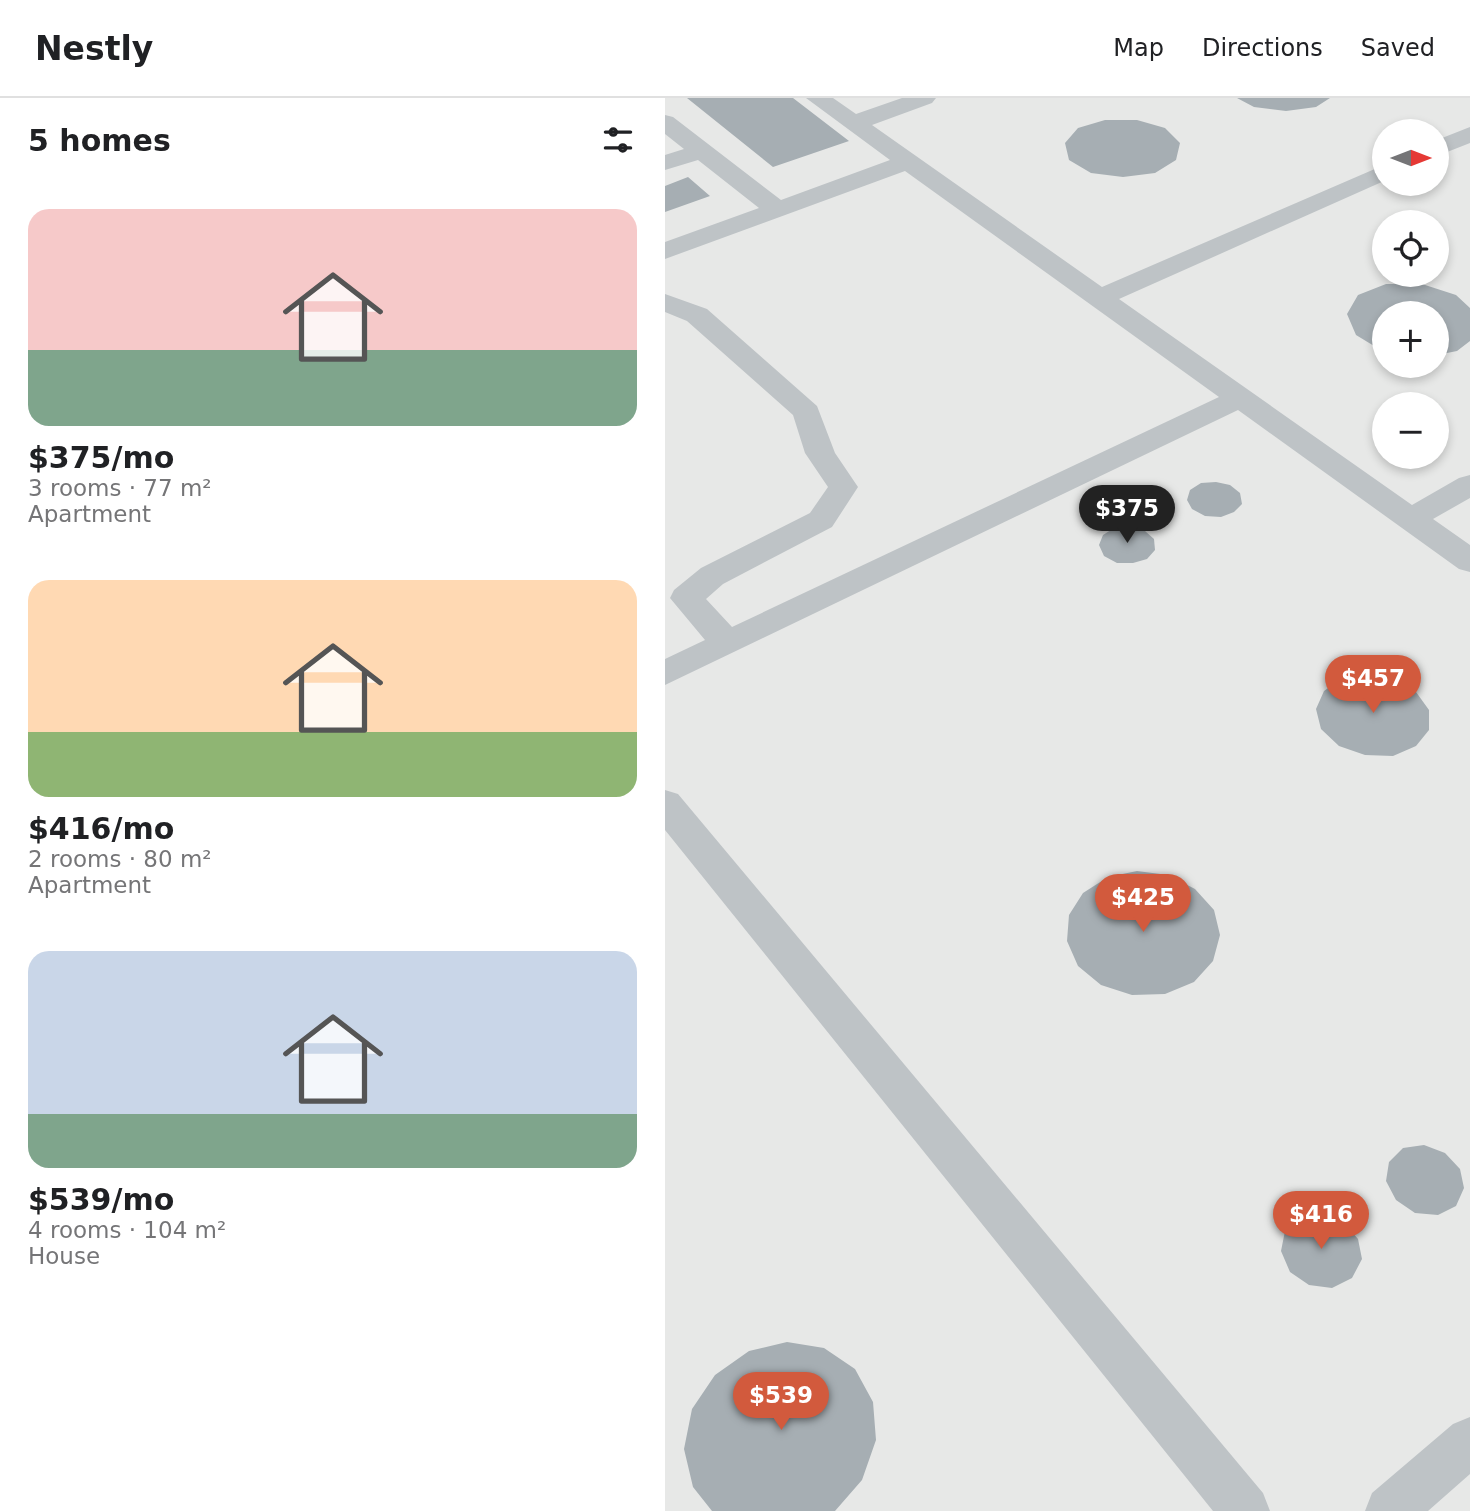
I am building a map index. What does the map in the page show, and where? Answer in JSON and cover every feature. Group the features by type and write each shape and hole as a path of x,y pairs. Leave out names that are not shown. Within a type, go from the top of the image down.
{"lane":[{"path":"818,98 1470,561"},
{"path":"854,123 924,98"},
{"path":"665,122 777,209"},
{"path":"1449,144 1470,134"},
{"path":"665,163 701,151"},
{"path":"665,251 908,162"},
{"path":"1099,298 1372,177"},
{"path":"665,302 697,315 807,412 820,453 843,487 821,520 712,576 686,598 727,643"},
{"path":"665,673 1240,398"},
{"path":"1410,519 1470,485"},
{"path":"665,804 1245,1511"},
{"path":"1390,1511 1470,1441"}],"shaded area":[{"path":"665,98 1470,98 1470,1511 665,1511"}],"building":[{"path":"687,98 793,98 849,141 773,167"},
{"path":"1237,98 1330,98 1316,107 1286,111 1254,107"},
{"path":"1105,120 1137,120 1165,128 1180,143 1176,160 1155,173 1123,177 1091,173 1069,160 1065,143 1078,128"},
{"path":"688,177 710,196 665,212 665,186"},
{"path":"1378,287 1431,287 1456,295 1470,308 1470,341 1457,351 1449,353 1449,301 1372,301 1372,345 1356,335 1347,314 1358,295"},
{"path":"1201,483 1230,485 1240,493 1242,504 1234,512 1221,517 1205,516 1192,509 1187,500 1190,490"},
{"path":"1130,527 1145,531 1154,539 1155,550 1147,559 1133,563 1117,563 1104,556 1099,545 1103,535 1114,528"},
{"path":"1368,674 1394,679 1416,692 1429,710 1429,730 1416,746 1393,756 1365,755 1339,746 1321,729 1316,709 1324,691 1342,678"},
{"path":"1137,871 1168,875 1195,889 1214,910 1220,935 1213,961 1194,982 1165,994 1132,995 1101,985 1078,966 1067,941 1069,915 1083,893 1108,877"},
{"path":"1424,1145 1445,1153 1460,1169 1464,1188 1456,1206 1438,1215 1415,1213 1396,1200 1386,1181 1389,1162 1403,1148"},
{"path":"1322,1213 1343,1222 1358,1239 1362,1259 1352,1278 1332,1288 1309,1285 1290,1272 1281,1251 1285,1231 1300,1217"},
{"path":"787,1342 824,1348 855,1369 873,1402 876,1440 862,1480 835,1511 712,1511 693,1487 684,1449 692,1409 715,1375 749,1351"}]}
